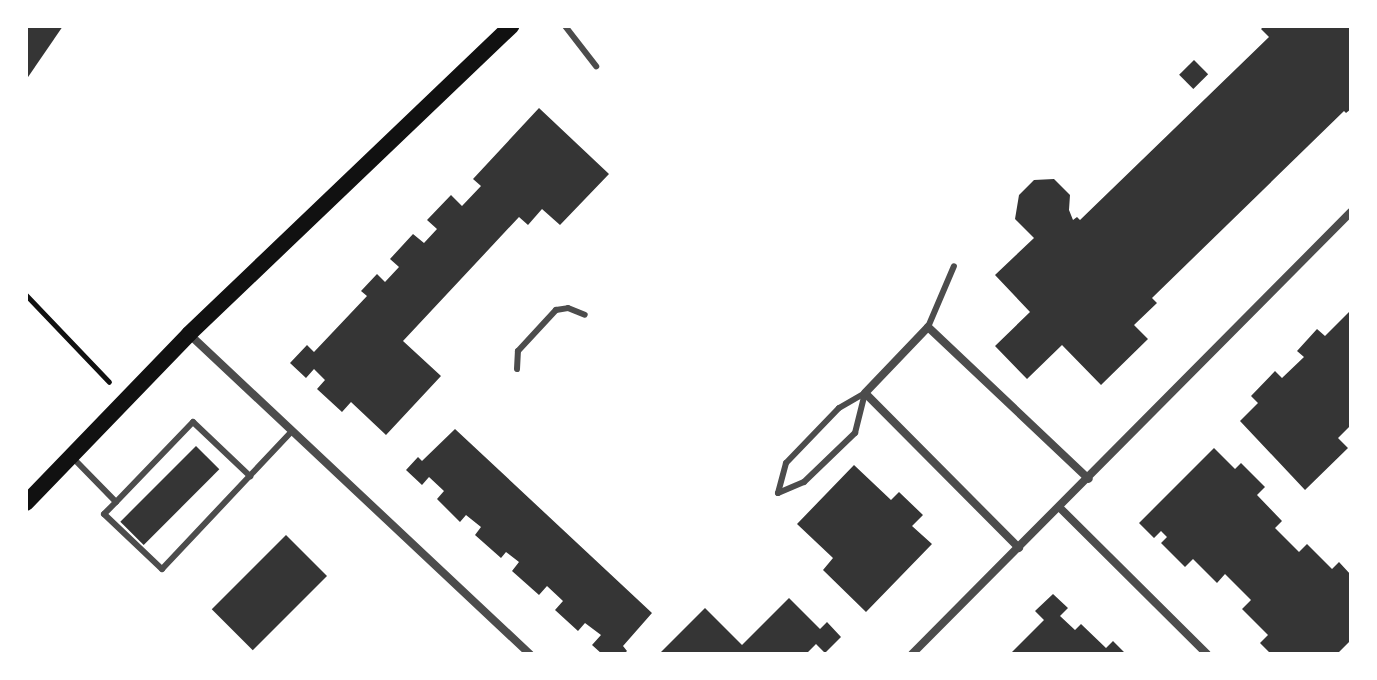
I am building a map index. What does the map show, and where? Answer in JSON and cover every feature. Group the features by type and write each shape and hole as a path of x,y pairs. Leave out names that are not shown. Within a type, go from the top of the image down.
{"main road":[{"path":"26,503 189,334 511,26"}],"street":[{"path":"912,654 1351,212"},
{"path":"1019,548 865,393 928,327 1089,479"},
{"path":"189,334 530,654"},
{"path":"1060,508 1207,654"}],"lane":[{"path":"565,26 596,66"},
{"path":"928,327 954,266"},
{"path":"517,369 518,351 556,310 568,308 585,315"},
{"path":"865,393 855,433 804,482 778,493 786,463 839,408 865,393"},
{"path":"250,476 193,422 104,514 162,569 250,476 292,431"},
{"path":"71,456 116,502"}],"path":[{"path":"26,295 109,382"}],"building":[{"path":"26,26 63,26 26,80"},
{"path":"1264,26 1351,26 1351,109 1346,113 1344,111 1152,298 1157,303 1134,325 1148,339 1101,385 1062,345 1027,379 995,346 1030,312 995,275 1034,238 1015,219 1019,195 1034,180 1054,179 1070,195 1069,210 1073,220 1077,217 1080,220 1269,37 1261,29"},
{"path":"1194,60 1208,74 1193,89 1179,75"},
{"path":"539,108 609,174 560,225 542,209 528,225 519,217 403,341 441,376 386,435 351,402 342,412 317,389 325,380 314,369 306,378 290,363 307,345 314,352 367,296 361,291 377,274 385,282 399,267 390,259 413,234 424,243 437,229 427,220 451,195 462,206 481,186 473,179"},
{"path":"1351,310 1351,425 1338,438 1348,448 1305,490 1240,421 1258,403 1251,396 1275,371 1282,378 1304,357 1297,351 1317,329 1325,336"},
{"path":"455,429 652,613 623,646 627,651 624,654 602,654 592,645 601,635 585,623 578,631 555,610 563,601 547,586 539,595 512,571 519,562 506,552 501,558 475,535 481,527 466,515 460,522 437,499 444,491 429,477 422,485 406,470 418,457 422,461"},
{"path":"196,446 219,469 144,545 120,522"},
{"path":"1214,448 1235,469 1241,463 1265,487 1257,495 1282,521 1275,528 1299,552 1307,544 1332,569 1339,562 1351,575 1351,640 1337,654 1271,654 1260,643 1268,635 1242,609 1251,600 1225,574 1217,583 1193,559 1185,567 1161,543 1167,537 1161,531 1154,538 1139,523"},
{"path":"854,465 891,500 899,492 923,515 912,526 932,544 866,612 823,570 833,558 797,524"},
{"path":"286,535 327,576 253,650 212,609"},
{"path":"1053,594 1068,608 1060,616 1075,630 1081,624 1106,648 1113,641 1126,654 1010,654 1044,620 1035,611"},
{"path":"789,598 820,629 827,622 841,637 825,653 816,644 806,654 659,654 705,608 742,645"}]}
